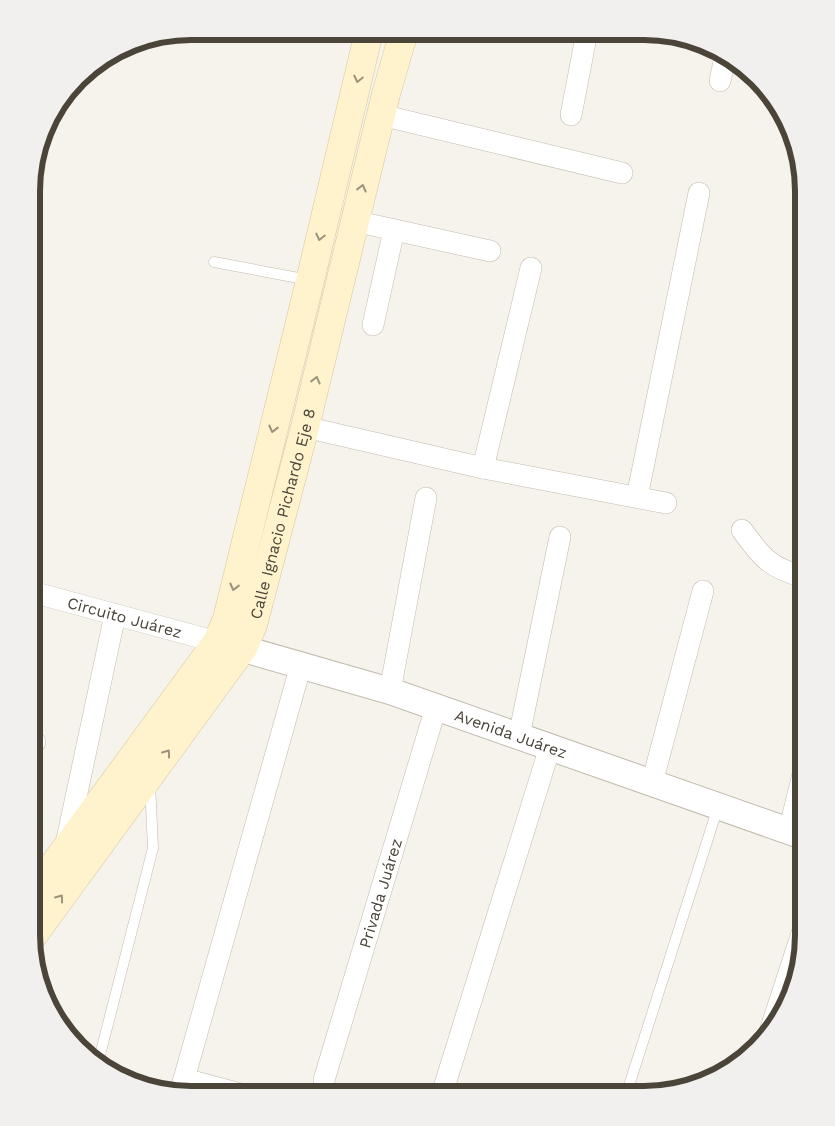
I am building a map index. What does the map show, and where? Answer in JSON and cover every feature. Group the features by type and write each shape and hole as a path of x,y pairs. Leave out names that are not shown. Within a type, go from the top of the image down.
{"main road":[{"name":"Calle Ignacio Pichardo Eje 8","path":"40,926 150,775 230,645 227,619 367,40"},
{"name":"Calle Ignacio Pichardo Eje 8","path":"40,877 64,852 230,645 253,625 305,426 354,221 402,40"}],"street":[{"path":"571,115 585,40"},
{"path":"720,81 724,63"},
{"path":"381,115 622,174"},
{"path":"637,497 699,193"},
{"path":"354,221 490,251"},
{"path":"373,326 394,230"},
{"path":"483,468 532,268"},
{"path":"305,426 483,468 666,502"},
{"path":"390,691 426,498"},
{"path":"742,530 756,550 771,565 795,574"},
{"path":"518,736 560,537"},
{"path":"652,783 703,591"},
{"name":"Circuito Juárez","path":"40,594 230,645"},
{"path":"64,852 115,615"},
{"name":"Avenida Juárez","path":"230,645 390,691 795,834"},
{"path":"182,1086 301,665"},
{"name":"Privada Juárez","path":"324,1080 436,707"},
{"path":"444,1086 550,747"},
{"path":"781,998 792,963"}],"lane":[{"path":"214,262 310,280"},
{"path":"100,1056 153,848 150,775"},
{"path":"629,1086 719,806"}]}
